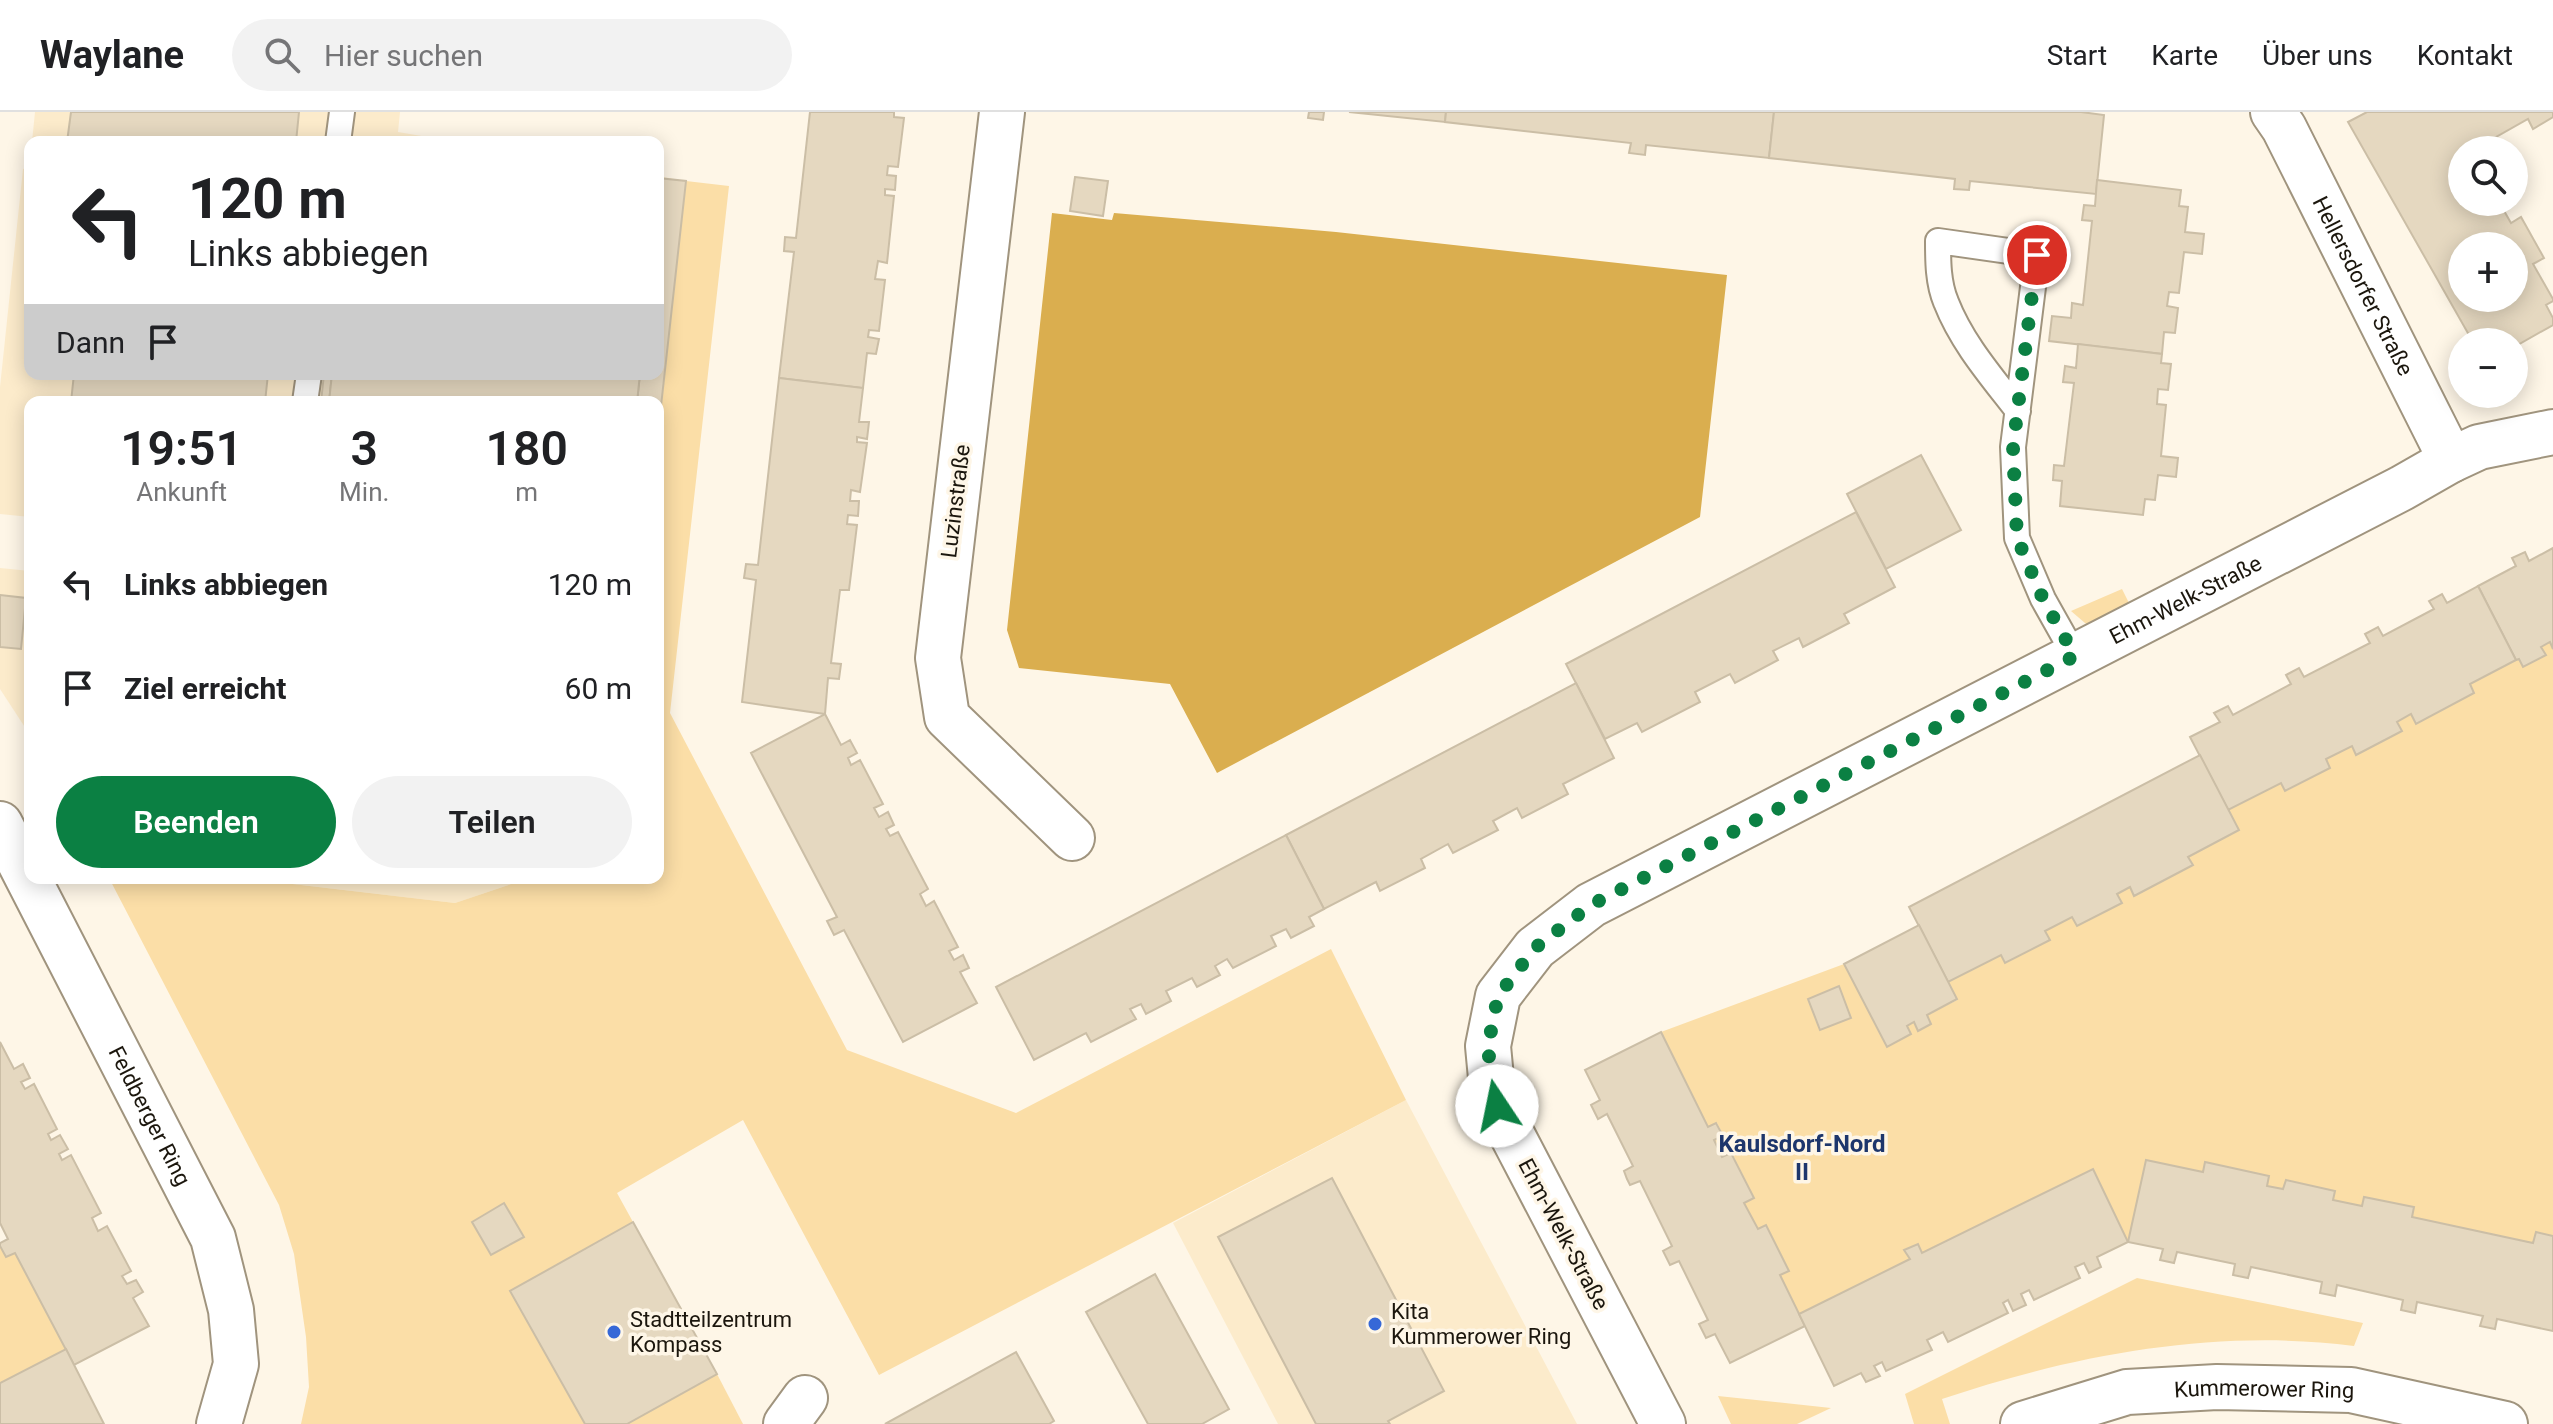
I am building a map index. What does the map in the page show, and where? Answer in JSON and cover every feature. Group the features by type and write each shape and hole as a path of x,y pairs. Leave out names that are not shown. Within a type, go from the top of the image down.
{"street":[{"name":"Luzinstraße","path":"1002,112 938,658 947,717 1072,838"},
{"name":"Hellersdorfer Straße","path":"2288,117 2451,460"},
{"name":"Ehm-Welk-Straße","path":"1663,1424 1497,1106 1488,1046 1498,996 1535,948 1591,905 2451,460 2479,447 2553,432"},
{"name":"Feldberger Ring","path":"0,824 24,871"},
{"name":"Feldberger Ring","path":"31,884 213,1238 231,1310 236,1364 219,1424"},
{"name":"Kummerower Ring","path":"2023,1424 2127,1392 2217,1387 2351,1390 2505,1424"}],"lane":[{"path":"339,136 342,112"},
{"path":"2018,411 1971,350 1945,301 1938,269 1938,241 2037,255 2018,411 2013,447 2017,538 2043,599 2075,656"}],"shaded area":[{"path":"35,112 400,112 398,132 422,136 33,136"},
{"path":"23,169 24,380 664,380 662,396 24,396 24,516 0,514 0,387"},
{"path":"664,177 686,181 664,379"},
{"path":"686,181 729,186 670,713 847,1050 1016,1113 1331,949 1406,1100 879,1375 743,1120 617,1193 633,1222 511,1291 585,1424 301,1424 309,1387 306,1337 294,1254 279,1205 112,884 293,884 455,903 511,884 664,884 664,379"},
{"path":"1052,213 1112,220 1114,213 1336,232 1727,275 1700,517 1217,773 1170,684 1019,668 1007,630"},
{"path":"0,568 24,570 24,726 0,689"},
{"path":"2122,589 2134,613 2103,632 2071,611"},
{"path":"2550,642 2553,649 2553,1236 2533,1243 2412,1217 2414,1207 2365,1197 2362,1206 2333,1200 2334,1191 2287,1180 2283,1189 2267,1186 2269,1176 2205,1163 2203,1172 2146,1160 2128,1242 2092,1170 1922,1253 1918,1244 1905,1249 1910,1259 1799,1314 1780,1275 1788,1270 1766,1225 1758,1229 1744,1203 1754,1198 1732,1153 1722,1157 1714,1140 1723,1135 1717,1123 1708,1127 1661,1032 1844,964 1887,1047 1911,1034 1907,1026 1914,1022 1919,1031 1931,1024 1927,1015 1957,1000 1948,982 2001,955 2006,963 2049,940 2045,931 2072,917 2077,926 2121,903 2117,894 2130,887 2134,895 2193,864 2188,857 2238,830 2228,810 2281,783 2286,791 2330,768 2326,759 2352,746 2356,754 2411,714 2417,723 2474,693 2470,684 2519,659 2523,667 2545,655 2541,647"},
{"path":"293,884 511,884 455,903"},
{"name":"Kita Kummerower Ring","path":"1406,1100 1577,1424 1278,1424 1173,1223"},
{"path":"0,1246 6,1257 15,1253 66,1349 0,1383"},
{"path":"2137,1278 2363,1323 2354,1346 2250,1340 2145,1349 2094,1358 1992,1383 1942,1399 1950,1424 1914,1424 1905,1394"},
{"path":"717,1374 743,1424 627,1424"},
{"path":"1718,1396 1831,1408 1797,1424 1731,1424"}],"building":[{"path":"71,112 299,112 297,136 68,136"},
{"path":"810,112 894,112 894,117 904,118 898,167 888,166 887,175 896,176 895,190 885,189 885,195 894,196 887,263 878,261 875,279 885,280 879,331 869,330 868,337 879,339 876,354 867,353 863,388 779,378 794,252 784,251 785,237 796,238"},
{"path":"1309,112 1324,112 1323,120 1308,118"},
{"path":"1349,112 1446,112 1445,122"},
{"path":"1446,112 1774,112 1769,158 1646,145 1645,155 1629,153 1631,143 1445,122"},
{"path":"1774,112 2081,112 2104,115 2096,194 1970,181 1969,190 1954,189 1955,179 1769,158"},
{"path":"2367,112 2553,112 2553,117 2533,129 2528,119 2498,136 2448,136 2448,216 2507,216 2511,223 2521,217 2544,258 2533,264 2553,299 2546,305 2553,325 2528,339 2528,328 2465,328 2456,312 2528,312 2528,232 2448,232 2448,298 2348,122"},
{"path":"1075,177 1108,181 1103,216 1070,211"},
{"path":"664,179 686,181 664,379"},
{"path":"2097,180 2181,190 2179,206 2188,207 2185,232 2204,234 2202,254 2184,252 2179,293 2169,292 2167,306 2178,308 2175,333 2164,332 2162,354 2049,341 2052,316 2071,318 2072,303 2083,305 2092,221 2082,220 2084,205 2095,206"},
{"path":"2078,344 2162,354 2161,363 2171,364 2168,390 2158,389 2157,404 2166,405 2161,456 2178,458 2176,477 2158,475 2155,500 2145,499 2143,515 2060,506 2062,481 2053,480 2054,465 2064,466 2074,383 2063,382 2065,366 2076,368"},
{"path":"779,378 863,388 859,422 869,422 867,439 857,437 857,442 867,443 860,492 851,490 850,501 859,501 858,516 848,515 847,524 857,525 849,590 840,590 831,663 841,664 839,679 828,678 825,714 742,702 756,580 744,578 746,564 758,565"},
{"path":"73,380 267,380 266,396 72,396"},
{"path":"323,380 331,380 330,396 322,396"},
{"path":"331,380 639,380 638,396 330,396"},
{"path":"639,380 664,380 662,396 638,396"},
{"path":"1921,455 1961,530 1886,569 1847,494"},
{"path":"1856,512 1895,587 1844,614 1849,623 1803,647 1799,638 1773,651 1778,660 1735,683 1730,674 1695,692 1700,702 1642,732 1637,723 1605,739 1566,664"},
{"path":"2553,548 2553,649 2550,642 2541,647 2546,655 2523,667 2519,659 2516,660 2478,586 2516,566 2512,558 2525,552 2529,561"},
{"path":"2478,586 2516,660 2470,684 2474,693 2416,724 2411,714 2397,722 2402,731 2356,755 2352,746 2326,759 2330,768 2285,791 2281,783 2228,810 2190,737 2220,722 2214,713 2228,706 2233,715 2291,684 2286,675 2299,668 2304,677 2370,643 2365,634 2378,627 2383,636 2434,609 2429,601 2442,594 2447,603"},
{"path":"0,595 24,598 21,649 0,647"},
{"path":"1576,683 1614,758 1563,784 1568,794 1522,818 1517,808 1493,821 1498,830 1453,853 1448,844 1421,859 1425,868 1380,891 1376,882 1324,909 1286,835"},
{"path":"825,714 841,745 850,740 857,753 848,758 851,765 860,760 883,804 874,808 879,817 888,812 894,825 886,829 890,836 898,832 928,889 920,894 926,906 934,901 958,947 949,951 954,960 963,955 969,968 960,972 977,1003 903,1042 844,930 834,935 827,921 837,917 751,753"},
{"path":"2200,755 2239,830 2188,857 2193,865 2134,896 2130,887 2117,894 2122,903 2077,926 2072,917 2045,931 2050,940 2005,963 2001,955 1948,982 1909,907"},
{"path":"1286,835 1324,909 1309,917 1314,926 1291,938 1286,929 1271,936 1276,946 1233,968 1227,959 1215,966 1220,975 1197,987 1192,978 1166,991 1171,1001 1146,1014 1141,1004 1130,1009 1136,1019 1091,1042 1086,1033 1034,1060 996,987"},
{"path":"1919,925 1957,999 1927,1015 1931,1024 1918,1031 1914,1022 1907,1026 1911,1034 1887,1047 1844,964"},
{"path":"1839,986 1851,1018 1820,1030 1808,999"},
{"path":"1661,1032 1708,1127 1716,1123 1723,1136 1714,1140 1722,1157 1731,1153 1754,1198 1744,1203 1758,1229 1766,1225 1789,1271 1780,1275 1805,1326 1730,1363 1715,1334 1706,1338 1699,1324 1708,1320 1679,1261 1670,1265 1663,1251 1672,1246 1640,1181 1630,1185 1627,1179 1624,1171 1633,1166 1607,1114 1598,1119 1591,1105 1600,1100 1585,1070"},
{"path":"0,1042 14,1069 23,1064 30,1078 21,1082 25,1089 34,1084 57,1129 48,1134 51,1140 60,1135 68,1149 59,1154 62,1160 71,1155 101,1213 92,1218 98,1231 107,1226 131,1271 122,1276 127,1284 136,1280 143,1292 133,1298 149,1326 74,1365 15,1253 6,1257 0,1246 8,1239 0,1223"},
{"path":"2146,1160 2203,1172 2205,1162 2269,1176 2267,1186 2283,1189 2286,1180 2335,1191 2333,1200 2362,1206 2364,1197 2414,1207 2412,1217 2533,1243 2536,1232 2553,1236 2553,1331 2497,1319 2495,1329 2480,1326 2483,1316 2417,1302 2415,1313 2401,1310 2403,1300 2337,1285 2335,1296 2320,1293 2322,1282 2251,1267 2248,1278 2233,1275 2235,1264 2177,1252 2174,1263 2160,1260 2163,1249 2128,1242"},
{"path":"2093,1169 2128,1242 2097,1257 2101,1267 2089,1273 2084,1263 2075,1267 2080,1278 2034,1300 2029,1290 2021,1294 2026,1305 2013,1311 2008,1300 2003,1303 2008,1313 1948,1342 1943,1332 1927,1340 1932,1350 1886,1371 1882,1362 1874,1366 1880,1376 1866,1382 1861,1373 1834,1386 1799,1314 1910,1259 1904,1250 1918,1244 1922,1253"},
{"path":"1332,1178 1444,1391 1388,1421 1390,1424 1316,1424 1218,1237"},
{"path":"504,1203 524,1237 491,1255 472,1222"},
{"name":"Stadtteilzentrum Kompass","path":"633,1222 717,1374 627,1424 585,1424 510,1291"},
{"path":"1155,1274 1229,1409 1202,1424 1148,1424 1086,1312"},
{"path":"66,1349 104,1424 0,1424 0,1383"},
{"path":"1016,1352 1054,1421 1049,1424 885,1424"}],"place":[{"name":"Kita Kummerower Ring","path":"1375,1324"},
{"name":"Stadtteilzentrum Kompass","path":"614,1332"}],"district":[{"name":"Kaulsdorf-Nord II","path":"1802,1158"}],"route":[{"path":"1497,1106 1488,1046 1498,996 1535,948 1591,905 2075,656 2043,599 2017,538 2013,447 2037,255"}]}
